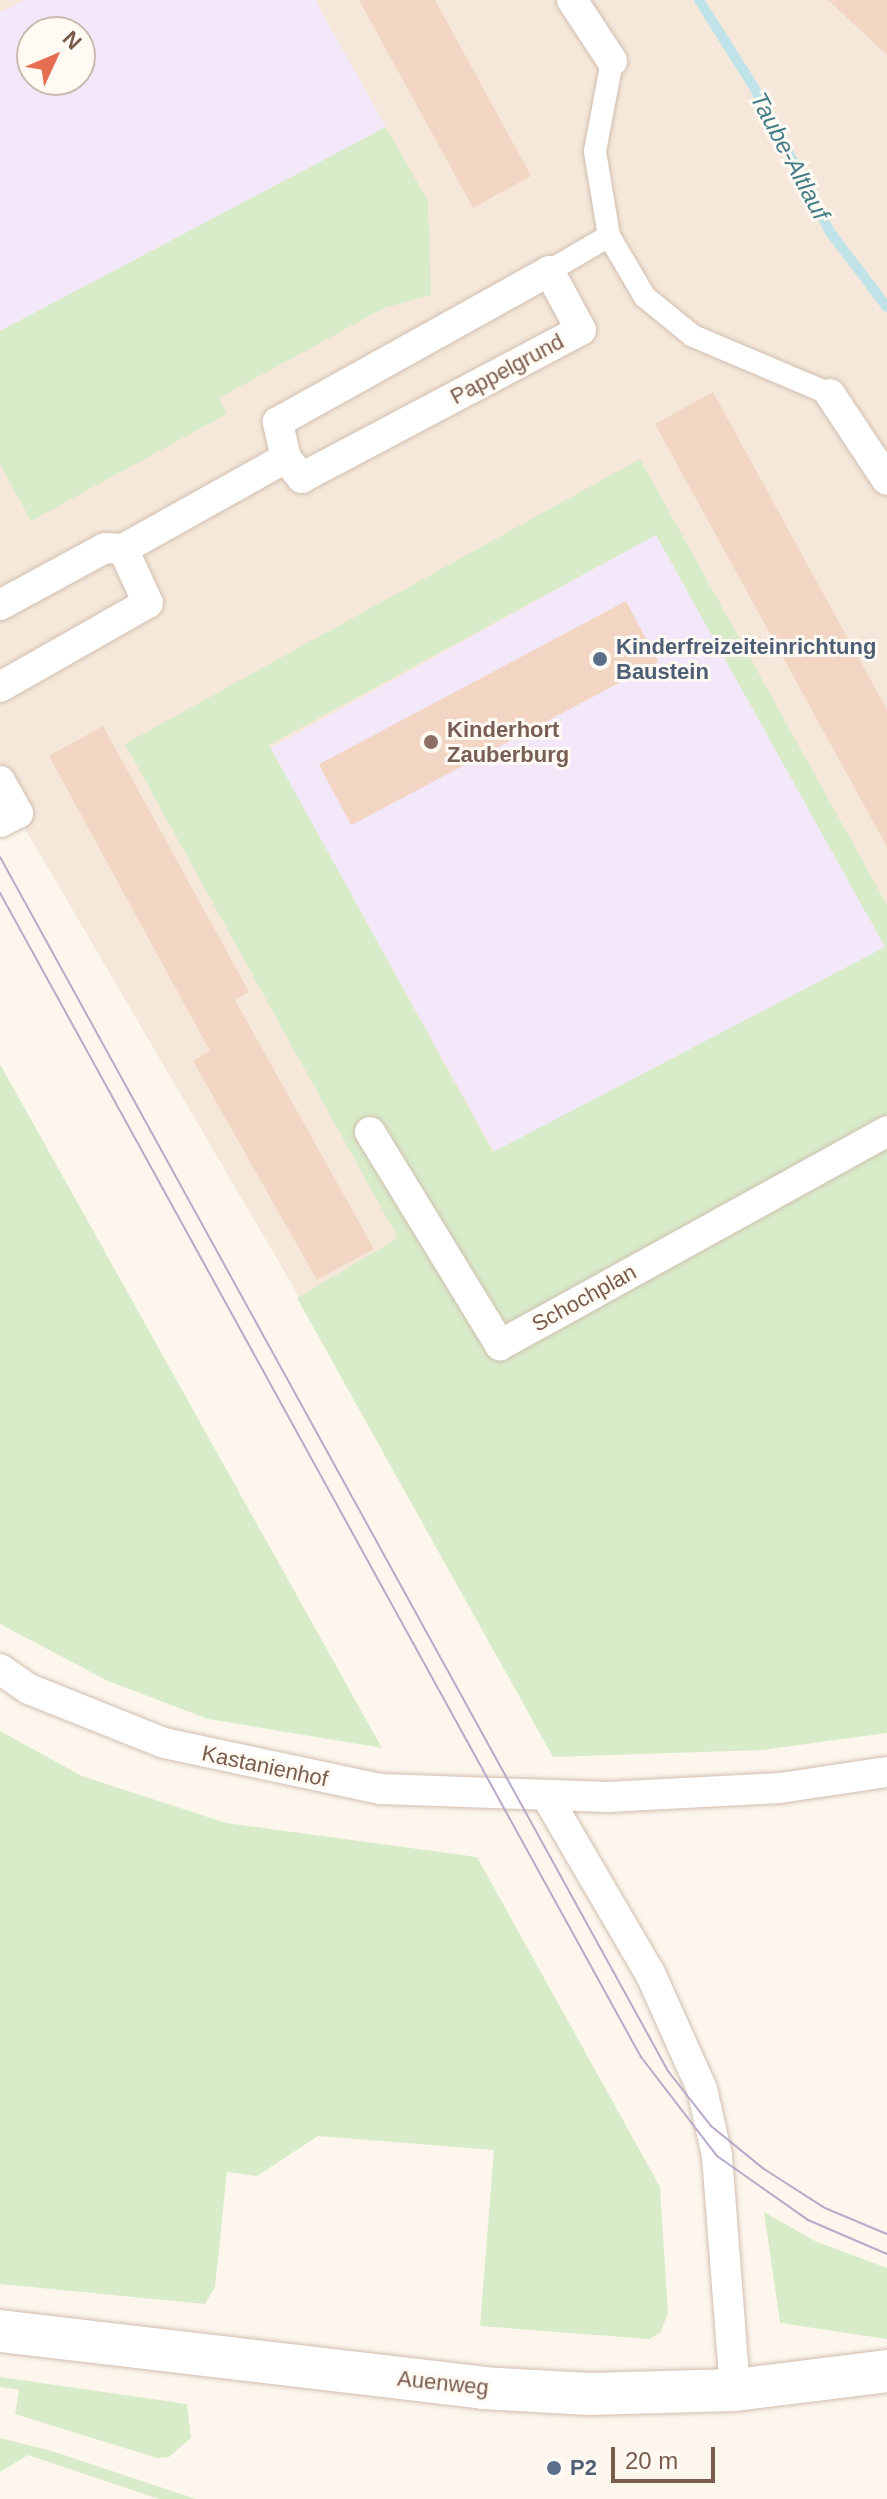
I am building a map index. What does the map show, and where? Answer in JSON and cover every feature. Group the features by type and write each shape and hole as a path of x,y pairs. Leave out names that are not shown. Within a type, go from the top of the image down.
{"main road":[{"name":"Auenweg","path":"0,2331 483,2388 605,2394 735,2390 887,2371"}],"street":[{"path":"572,0 612,61 595,151 609,236 645,297 693,336 830,394 887,480"},
{"path":"0,605 105,548 123,549 286,458 278,422 609,236"},
{"name":"Pappelgrund","path":"286,458 302,478 581,330 549,271"},
{"path":"0,687 148,603 123,549"},
{"path":"0,781 9,818"},
{"name":"Schochplan","path":"370,1132 500,1345 887,1131"},
{"name":"Kastanienhof","path":"0,1669 29,1689 164,1743 269,1769 380,1789 547,1797"},
{"path":"735,2390 717,2156 702,2089 650,1973 547,1797 721,1792 887,1772"}],"shaded area":[{"path":"0,0 887,0 887,1003 304,1305 0,786"},
{"path":"24,0 315,0 386,127 0,331 0,13"},
{"path":"657,534 886,947 499,1161 270,748"}],"green space":[{"path":"386,127 428,201 431,295 384,308 219,398 227,414 31,521 0,464 0,331"},
{"path":"640,459 887,905 887,1733 762,1750 553,1757 297,1298 398,1238 125,744","holes":["656,535 885,947 493,1152 269,745"]},
{"path":"0,1064 382,1748 208,1719 108,1681 0,1624"},
{"path":"0,1731 82,1776 226,1823 477,1857 660,2187 668,2313 660,2333 649,2339 480,2326 494,2150 318,2136 257,2176 227,2172 215,2287 205,2304 0,2284"},
{"path":"764,2212 815,2241 887,2268 887,2339 780,2323"},
{"path":"0,2377 187,2404 191,2438 169,2457 157,2458 15,2414 19,2390 0,2387"},
{"path":"0,2438 52,2451 196,2499 159,2499 28,2455 0,2472"}],"building":[{"path":"359,0 435,0 531,176 473,208"},
{"path":"828,0 887,0 887,55"},
{"path":"713,392 887,710 887,847 655,424"},
{"path":"626,601 658,662 351,825 319,764"},
{"path":"103,726 249,992 235,1000 374,1249 317,1280 193,1061 210,1051 49,756"}],"waterway":[{"name":"Taube-Altlauf","path":"699,0 755,89 830,232 887,307"}],"tram line":[{"path":"0,857 668,2071 711,2126 764,2169 825,2208 887,2234"},
{"path":"0,893 641,2057 717,2156 808,2220 887,2254"}],"place":[{"name":"Kinderfreizeiteinrichtung Baustein","path":"600,659"},
{"name":"Kinderhort Zauberburg","path":"431,742"},
{"name":"P2","path":"554,2468"}]}
